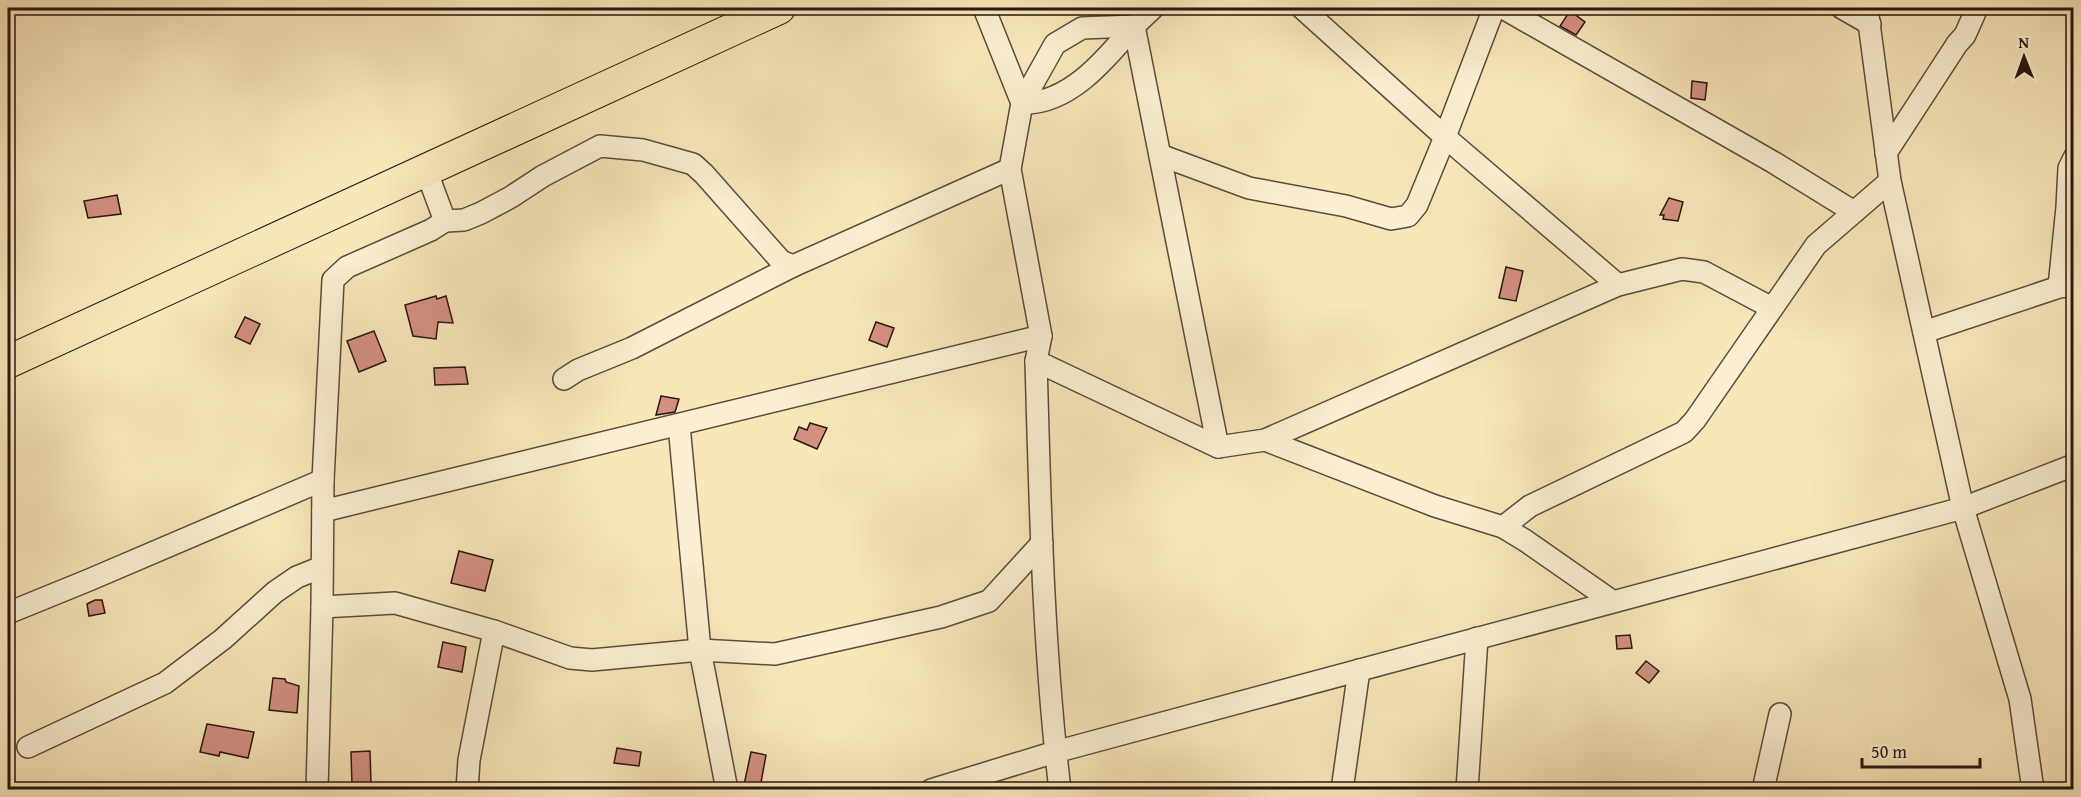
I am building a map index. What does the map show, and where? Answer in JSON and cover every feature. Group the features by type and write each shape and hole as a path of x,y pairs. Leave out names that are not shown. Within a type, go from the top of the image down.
{"highway":[{"path":"8,362 779,8"}],"street":[{"path":"984,8 1023,103"},
{"path":"1023,103 1038,104 1069,89 1104,62 1134,26 1153,8"},
{"path":"1302,8 1445,137 1618,285"},
{"path":"1160,155 1249,188 1346,206 1391,219 1408,216 1417,205 1494,8"},
{"path":"1503,8 1773,162 1854,213"},
{"path":"1842,8 1869,16 1890,181 1963,508 2020,699 2033,789"},
{"path":"1886,153 1965,35 1977,8"},
{"path":"1060,789 1055,752 1042,543 1036,361 1041,336 1010,170 1023,103 1055,44 1082,28 1134,26"},
{"path":"1134,26 1218,447"},
{"path":"317,789 323,480 333,280 347,267 431,230 444,221 464,220 481,213 543,176 600,146 642,150 693,164 781,261 793,266"},
{"path":"1924,332 2066,286 2068,168 2073,158"},
{"path":"426,170 444,221"},
{"path":"564,379 578,370 632,348 793,266 1010,170"},
{"path":"1503,527 1530,506 1684,432 1816,245 1890,181"},
{"path":"1036,361 1218,447 1265,440 1618,285 1682,269 1704,272 1772,308"},
{"path":"323,511 1041,336"},
{"path":"679,425 700,650 727,789"},
{"path":"1265,440 1435,506 1503,527 1612,601"},
{"path":"931,789 1055,752 1963,508 2073,465"},
{"path":"8,612 323,480"},
{"path":"322,607 395,603 494,631 570,658 592,660 700,650 775,654 941,617 989,601 1042,543"},
{"path":"28,747 165,683 223,639 275,592 297,577 322,567"},
{"path":"467,789 470,760 494,631"},
{"path":"1467,789 1477,638"},
{"path":"1342,789 1359,670"},
{"path":"1763,789 1780,714"}],"building":[{"path":"1570,11 1585,22 1576,35 1560,26"},
{"path":"1692,81 1707,83 1705,100 1691,98"},
{"path":"117,195 121,214 88,218 84,201"},
{"path":"1669,198 1683,202 1678,221 1663,219 1664,215 1660,215"},
{"path":"1506,267 1523,271 1516,301 1499,298"},
{"path":"436,296 437,299 446,296 453,323 438,322 436,339 413,336 405,305"},
{"path":"245,317 260,324 250,344 235,337"},
{"path":"876,322 894,328 887,347 869,340"},
{"path":"374,331 386,361 359,372 347,341"},
{"path":"465,367 468,384 435,385 434,368"},
{"path":"661,396 679,399 675,412 656,415"},
{"path":"810,423 827,428 817,449 794,439 799,427 807,430"},
{"path":"459,551 493,560 485,591 451,583"},
{"path":"95,600 102,600 105,613 89,616 87,604"},
{"path":"1630,635 1632,648 1617,649 1616,636"},
{"path":"443,642 466,647 462,672 438,667"},
{"path":"1646,661 1659,671 1649,683 1636,673"},
{"path":"273,678 285,679 286,682 299,686 297,713 269,710"},
{"path":"207,724 254,732 248,758 220,752 219,756 200,752"},
{"path":"617,748 641,752 639,766 614,763"},
{"path":"370,751 371,784 352,785 351,752"},
{"path":"751,752 766,755 760,788 744,785"}]}
